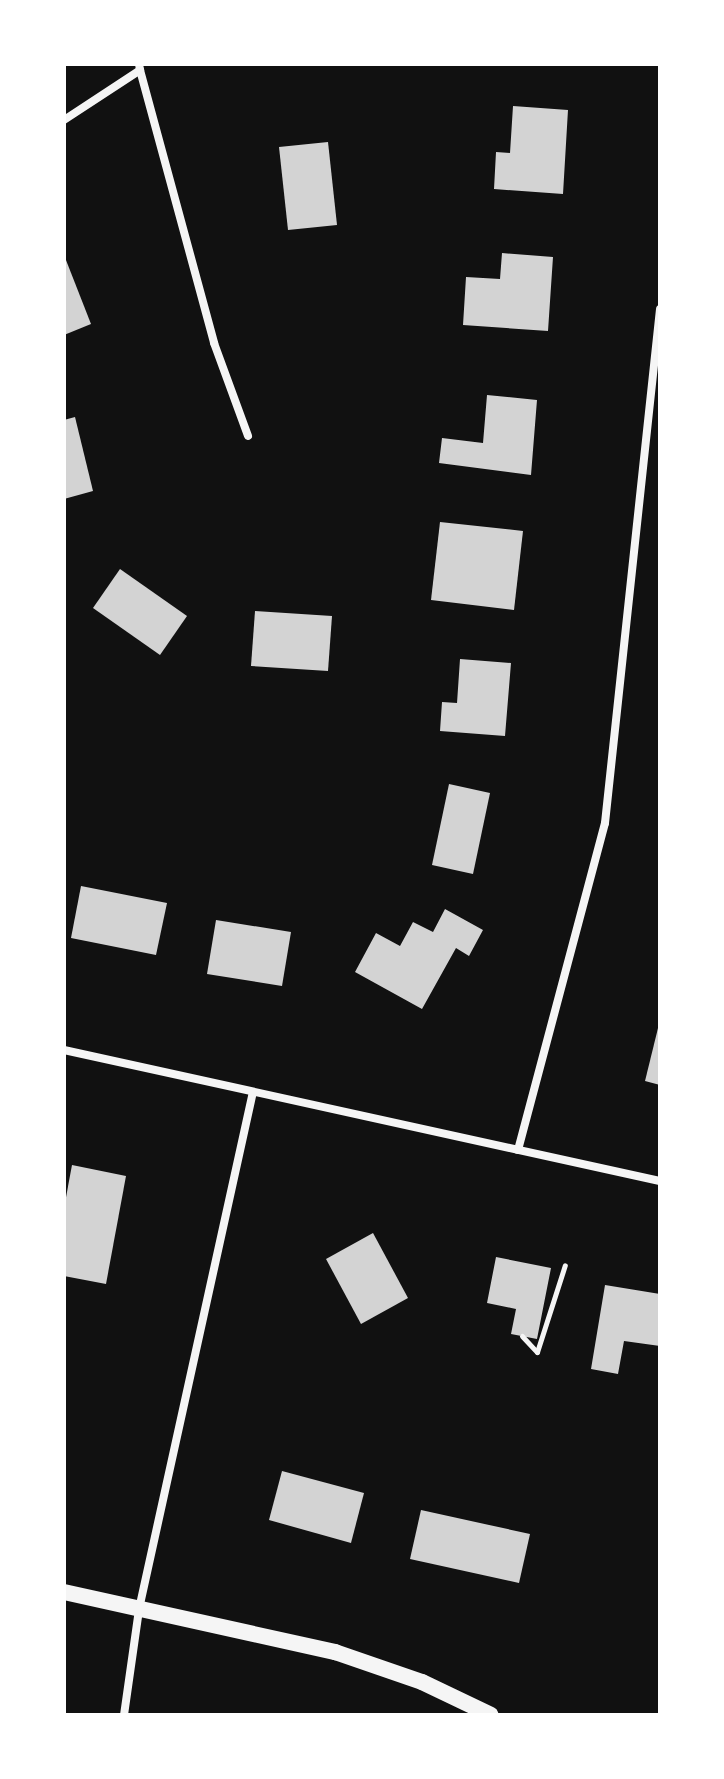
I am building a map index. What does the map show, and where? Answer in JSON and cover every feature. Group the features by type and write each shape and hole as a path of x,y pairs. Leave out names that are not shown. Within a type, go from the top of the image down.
{"main road":[{"path":"64,1592 335,1652 422,1682 491,1715"}],"street":[{"path":"64,120 140,67 214,343 248,436"},
{"path":"518,1150 605,823 660,309"},
{"path":"64,1050 660,1181"},
{"path":"124,1715 139,1609 253,1092"}],"path":[{"path":"522,1336 537,1352 565,1265"}],"building":[{"path":"513,106 568,110 563,194 494,189 496,152 510,153"},
{"path":"328,142 337,225 288,230 279,147"},
{"path":"502,253 553,257 548,331 463,325 466,277 500,279"},
{"path":"64,255 91,324 64,335"},
{"path":"487,395 537,400 531,475 439,463 442,438 483,443"},
{"path":"75,417 93,491 64,499 64,420"},
{"path":"440,522 523,531 514,610 431,600"},
{"path":"120,569 187,616 160,655 93,608"},
{"path":"255,611 332,616 328,671 251,666"},
{"path":"460,659 511,663 505,736 440,731 442,702 457,703"},
{"path":"449,784 490,793 473,874 432,865"},
{"path":"81,886 167,903 156,955 71,938"},
{"path":"445,909 483,930 469,956 456,948 422,1009 355,972 376,933 400,946 413,922 433,932"},
{"path":"216,920 291,932 282,986 207,974"},
{"path":"660,1024 660,1085 645,1081"},
{"path":"72,1165 126,1176 106,1284 64,1276 64,1208"},
{"path":"373,1233 408,1298 361,1324 326,1259"},
{"path":"496,1257 551,1268 537,1339 511,1334 516,1309 487,1303"},
{"path":"605,1285 660,1294 660,1346 624,1341 618,1374 591,1369"},
{"path":"282,1471 364,1493 351,1543 269,1520"},
{"path":"421,1510 530,1534 519,1583 410,1559"}]}
